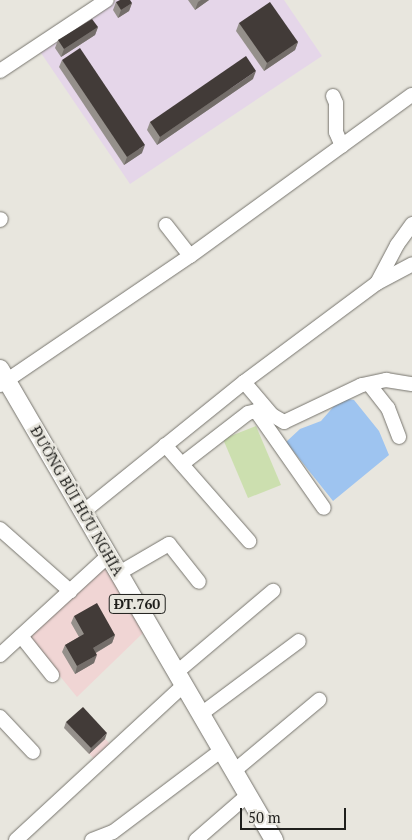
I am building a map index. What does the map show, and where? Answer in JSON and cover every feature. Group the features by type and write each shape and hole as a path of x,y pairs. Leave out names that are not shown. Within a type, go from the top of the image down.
{"main road":[{"name":"ĐƯỜNG BÙI HỮU NGHĨA","path":"2,378 83,512 274,840"}],"street":[{"path":"0,71 107,0"},
{"path":"2,378 190,256 412,95"},
{"path":"333,96 336,103 336,132 342,146"},
{"path":"377,283 412,224"},
{"path":"166,225 190,256"},
{"path":"83,512 244,382 377,283 412,264"},
{"path":"244,382 272,415 284,422 291,421 336,394 369,384 386,380 412,384"},
{"path":"369,384 388,408 399,437"},
{"path":"182,464 248,412 256,411 324,508"},
{"path":"166,445 249,540"},
{"path":"0,529 70,591"},
{"path":"119,574 169,544 199,582"},
{"path":"0,655 108,556"},
{"path":"16,840 180,678 273,591"},
{"path":"21,636 52,675"},
{"path":"201,714 298,641"},
{"path":"234,771 319,700"},
{"path":"3,726 33,752"},
{"path":"92,840 113,832 222,750"},
{"path":"196,840 248,795"}],"shaded area":[{"path":"116,0 284,0 322,56 130,184 39,50"},
{"path":"104,566 144,632 77,697 27,636"},
{"path":"81,712 111,745 95,760 65,728"}],"green space":[{"path":"256,426 281,485 248,498 223,439"}],"water":[{"path":"341,398 354,400 379,431 389,455 333,501 286,442 300,429 321,421"}],"building":[{"path":"130,0 132,3 121,10 116,2"},
{"path":"270,2 298,42 267,63 239,23"},
{"path":"92,19 98,27 64,49 58,40"},
{"path":"80,48 145,145 127,157 62,60"},
{"path":"246,56 256,71 160,137 150,122"},
{"path":"97,603 115,635 93,648 97,655 77,666 65,645 84,634 74,616"},
{"path":"83,707 107,733 91,748 66,722"}]}
